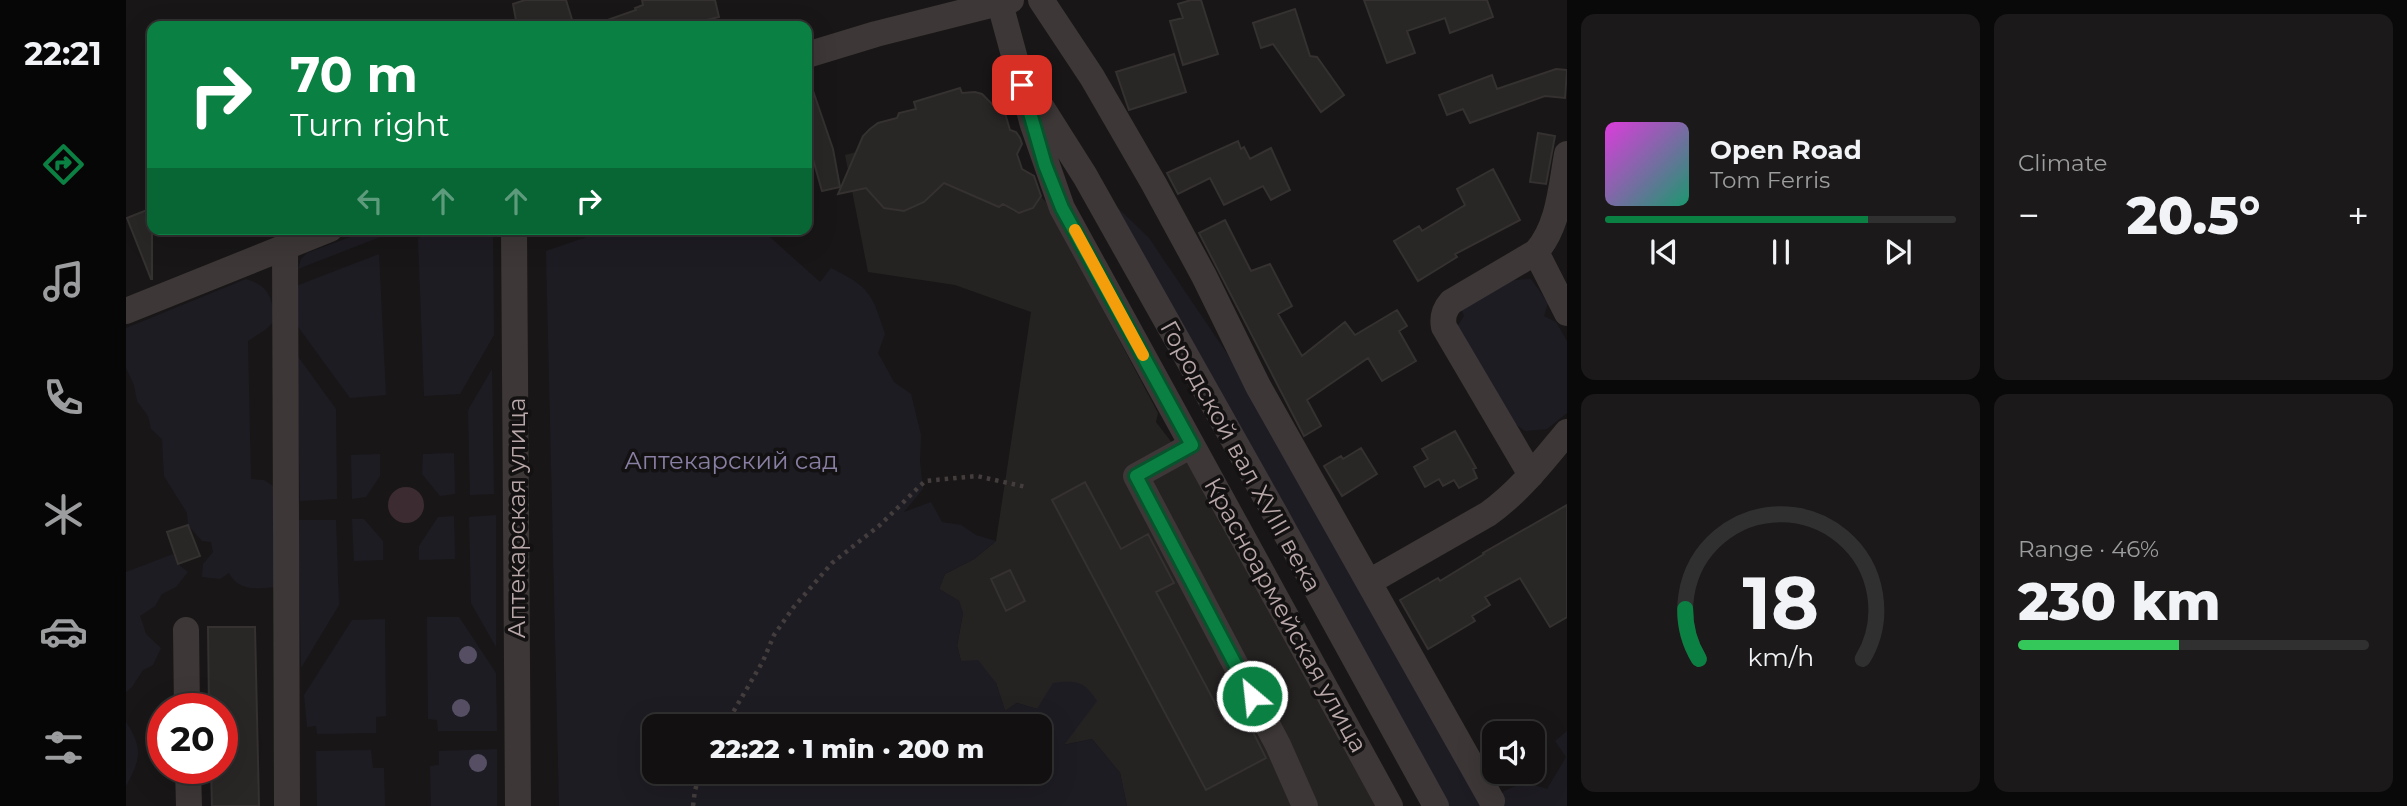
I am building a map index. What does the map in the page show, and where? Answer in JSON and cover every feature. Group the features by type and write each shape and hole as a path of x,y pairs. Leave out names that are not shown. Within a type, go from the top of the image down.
{"street":[{"path":"1041,0 1086,66 1154,184 1204,276 1258,386 1492,801"},
{"path":"812,53 1004,1"},
{"name":"Красноармейская улица","path":"1004,1 1032,125 1062,208 1390,806"},
{"name":"Городской вал XVIII века","path":"1042,108 1085,176 1436,806"},
{"path":"1531,475 1444,327 1443,319 1445,309 1451,302 1536,252 1550,233 1567,154"},
{"path":"126,311 315,235"},
{"name":"Аптекарская улица","path":"514,235 518,806"},
{"path":"285,247 287,806"},
{"path":"1536,252 1567,313"},
{"path":"1369,582 1488,514 1518,491 1567,432"},
{"path":"1192,445 1136,476 1278,745 1304,806"},
{"path":"186,630 187,693"},
{"path":"188,784 189,806"}],"path":[{"path":"733,714 763,662 774,635 793,608 832,563 880,525 925,481 977,476 1026,487"},
{"path":"693,806 697,784"}],"shaded area":[{"path":"860,151 878,182 873,197 884,208 904,211 942,182 1004,203 1019,213 1033,208 1041,197 1046,202 1158,413 1156,422 1200,479 1377,806 1127,806 1120,773 1092,739 1063,745 1052,730 1052,714 1041,714 1037,709 1017,703 1005,711 996,683 961,661 957,646 963,613 959,601 939,589 945,574 974,559 996,541 1031,312 955,285 868,272 845,155"},
{"path":"406,487 419,492 424,505 419,518 406,523 393,518 388,505 393,492"}],"green space":[{"path":"1115,205 1149,238 1286,441 1490,806 1449,806"},
{"path":"356,235 380,235 298,269 301,259 307,253"},
{"path":"425,235 493,235 494,335 460,394 424,396 418,238"},
{"name":"Аптекарский сад","path":"593,235 768,235 820,282 831,268 862,287 877,309 885,334 878,353 894,382 911,394 921,435 923,489 904,512 931,502 942,522 961,525 976,535 996,541 974,559 945,574 939,589 959,601 963,613 957,646 961,661 978,660 996,683 1005,711 1017,703 1037,709 1053,683 1074,682 1088,689 1097,701 1064,745 1092,739 1120,773 1127,806 559,806 546,251"},
{"path":"379,254 386,395 350,398 296,324 296,286"},
{"path":"246,279 265,289 271,299 274,321 248,341 251,479 264,480 273,486 278,587 244,586 238,584 229,573 220,579 202,577 203,564 213,552 211,542 202,541 188,525 187,513 164,476 162,439 151,429 148,416 137,401 134,385 126,368 126,328"},
{"path":"1531,279 1548,303 1544,316 1556,322 1567,341 1567,413 1547,429 1525,431 1507,418 1455,330 1464,316 1460,305 1502,281"},
{"path":"297,355 336,409 337,499 300,501"},
{"path":"492,369 494,494 470,495 468,410"},
{"path":"454,453 455,494 440,496 422,474 423,454"},
{"path":"380,454 380,476 366,497 352,499 351,455"},
{"path":"496,515 496,647 471,603 469,517"},
{"path":"454,516 455,559 419,560 419,546 438,517"},
{"path":"352,519 364,519 383,541 383,560 354,561"},
{"path":"298,520 336,520 339,605 301,668"},
{"path":"173,554 178,564 188,572 176,587 162,594 155,606 140,616 146,634 161,648 153,665 143,670 126,692 126,572"},
{"path":"427,617 459,617 496,673 497,731 438,731 437,720 428,719"},
{"path":"385,619 386,716 376,717 376,733 317,734 316,726 307,727 304,695 352,620"},
{"path":"126,722 135,739 138,754 135,768 126,786"},
{"path":"1567,731 1567,806 1492,806 1504,791 1520,784 1547,789 1566,757 1555,741"},
{"path":"497,749 497,806 431,806 430,766 439,765 439,751"},
{"path":"371,750 373,768 384,768 385,806 317,806 316,751"}],"building":[{"path":"525,0 566,0 572,21 516,21 513,4"},
{"path":"642,0 715,0 719,17 702,21 605,21 643,5"},
{"path":"1201,0 1218,54 1183,65 1170,21 1183,18 1178,4"},
{"path":"1364,0 1487,0 1493,17 1450,33 1445,18 1407,31 1415,53 1387,63"},
{"path":"1295,9 1310,56 1317,57 1344,95 1321,112 1273,44 1261,48 1253,23"},
{"path":"1174,54 1186,92 1129,110 1116,72"},
{"path":"1556,69 1567,70 1565,98 1545,96 1470,123 1463,109 1447,115 1439,95 1492,75 1497,89"},
{"path":"812,88 833,149 840,187 822,191 812,156"},
{"path":"960,88 962,93 982,94 999,111 1004,110 1010,130 1016,132 1022,144 1017,154 1022,169 1034,176 1041,196 1033,208 1019,213 1003,204 999,207 944,183 924,202 904,211 884,208 866,188 838,194 863,136 870,129 878,123 897,118 899,113 916,109 914,102"},
{"path":"1538,133 1555,136 1546,184 1530,182"},
{"path":"1238,141 1250,159 1271,148 1290,190 1271,200 1263,186 1224,205 1210,178 1178,194 1167,173"},
{"path":"1493,169 1520,220 1455,254 1457,257 1418,281 1394,241 1419,226 1422,231 1465,205 1457,189"},
{"path":"147,210 147,235 152,235 152,279 151,279 127,218"},
{"path":"1225,220 1251,271 1270,264 1292,306 1278,314 1302,356 1345,322 1355,335 1397,310 1407,326 1399,331 1416,361 1382,381 1368,358 1307,400 1321,426 1304,436 1199,233"},
{"path":"1455,431 1476,468 1473,469 1477,478 1459,488 1454,480 1443,486 1439,479 1425,487 1414,467 1428,459 1422,449"},
{"path":"1361,448 1377,474 1342,496 1324,466"},
{"path":"1085,482 1121,549 1148,534 1174,583 1156,592 1225,722 1243,712 1266,758 1206,790 1052,500"},
{"path":"1567,505 1567,617 1550,627 1520,578 1485,597 1490,605 1472,616 1475,621 1428,649 1400,600 1438,578 1440,581"},
{"path":"188,525 200,556 178,564 167,532"},
{"path":"1010,570 1025,601 1006,611 991,579"},
{"path":"208,627 255,627 259,806 212,806 211,784 238,784 238,693 209,693"}],"slow traffic":[{"path":"1075,230 1143,355"}],"route":[{"path":"1022,85 1045,165 1062,208 1192,445 1136,476 1252,696"}]}
